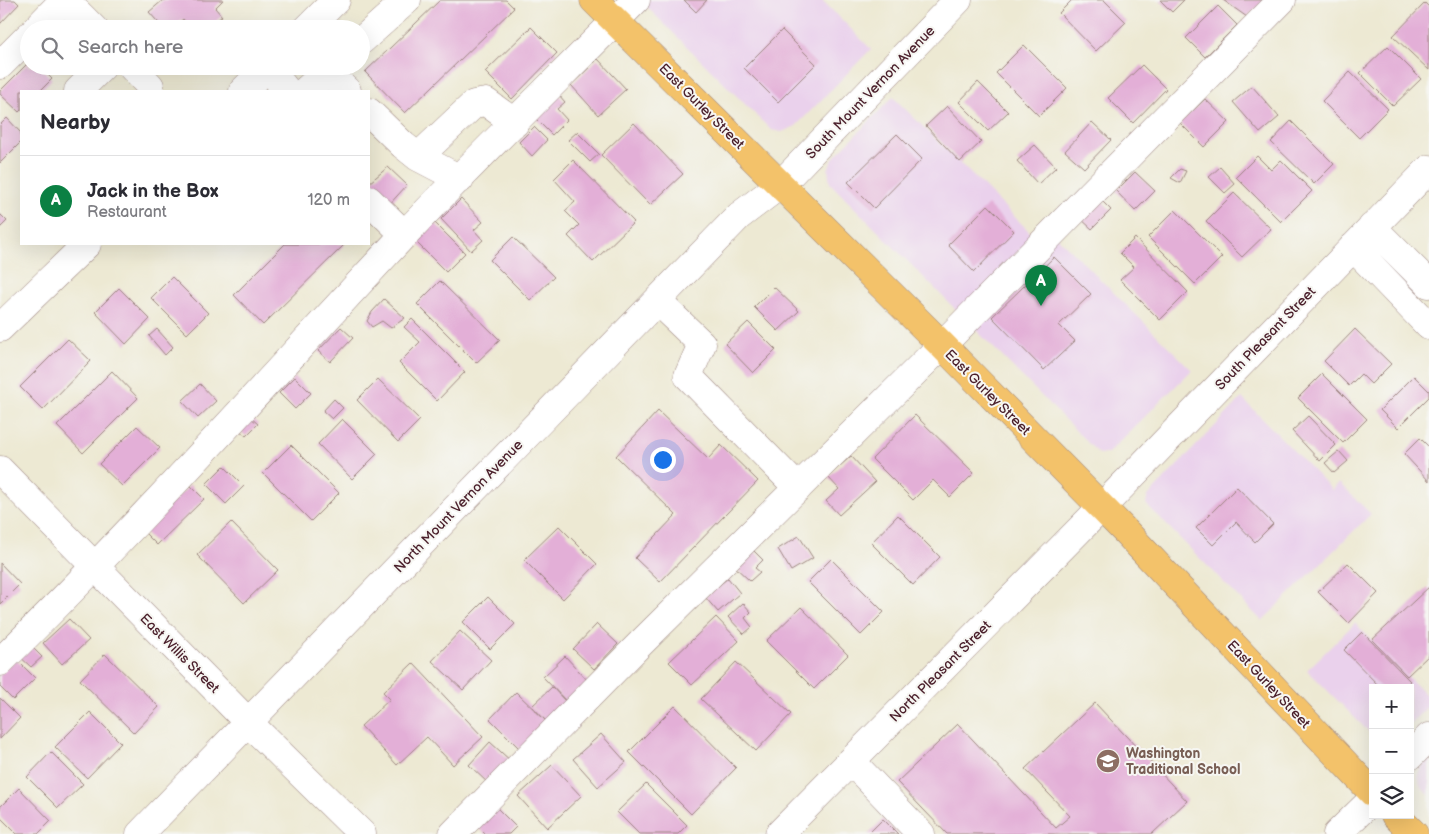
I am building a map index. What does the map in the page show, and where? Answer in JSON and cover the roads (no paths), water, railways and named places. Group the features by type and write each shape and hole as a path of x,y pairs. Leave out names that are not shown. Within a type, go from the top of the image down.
{"main road":[{"name":"East Gurley Street","path":"594,0 781,184 1102,508 1369,790"},
{"path":"1399,819 1414,834"}],"street":[{"path":"45,20 65,0 85,20"},
{"path":"370,33 407,0"},
{"path":"0,662 94,568 404,235 636,0"},
{"name":"South Mount Vernon Avenue","path":"781,184 958,0"},
{"path":"453,834 639,645 942,345 1282,0"},
{"path":"0,65 20,45"},
{"path":"79,90 95,75"},
{"path":"140,75 150,86"},
{"path":"244,90 260,75"},
{"path":"274,75 286,90"},
{"path":"306,90 323,75"},
{"path":"335,75 346,90"},
{"path":"418,157 474,104 486,102 515,123"},
{"path":"370,113 403,146 418,157 460,179"},
{"name":"South Pleasant Street","path":"1102,508 1429,170"},
{"name":"North Mount Vernon Avenue","path":"140,834 739,216 781,184"},
{"path":"370,201 404,235"},
{"path":"1372,227 1429,284"},
{"path":"0,328 86,245"},
{"path":"1353,247 1429,326"},
{"path":"657,301 702,344 688,376 798,488"},
{"name":"East Willis Street","path":"0,470 94,568 362,834"},
{"name":"North Pleasant Street","path":"780,834 1102,508"},
{"path":"1414,752 1429,737"},
{"path":"851,761 921,834"},
{"path":"1337,834 1369,803"}],"place":[{"name":"Jack in the Box","path":"1041,306"},
{"name":"Washington Traditional School","path":"1108,761"}]}
